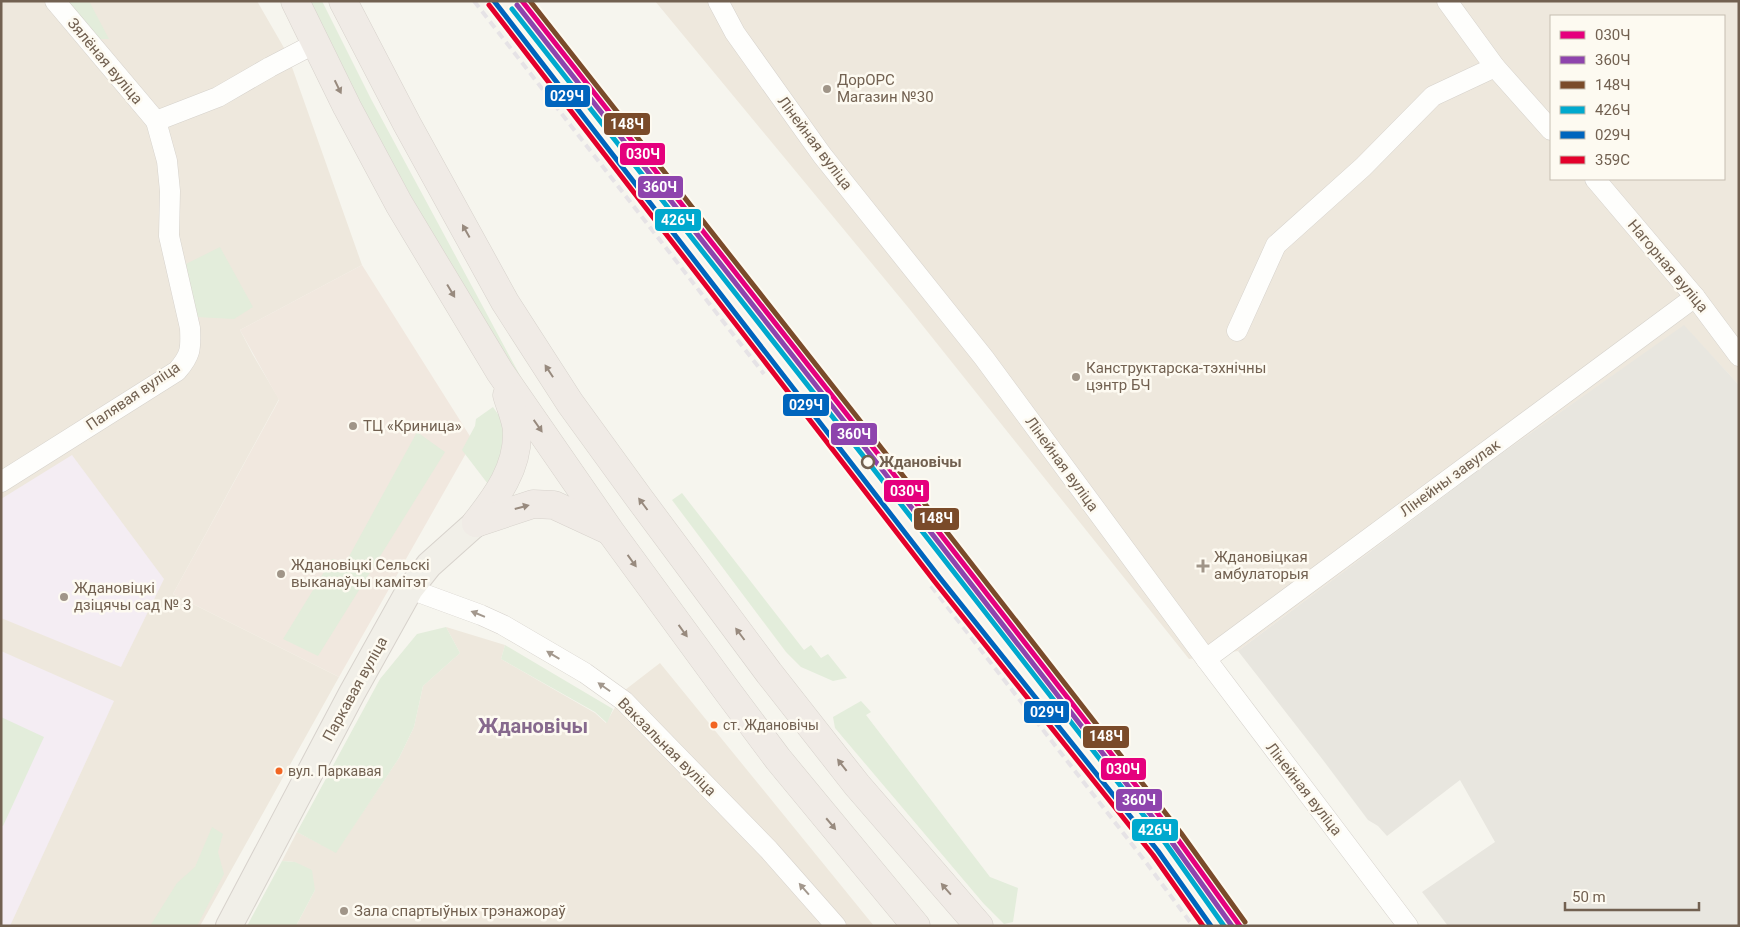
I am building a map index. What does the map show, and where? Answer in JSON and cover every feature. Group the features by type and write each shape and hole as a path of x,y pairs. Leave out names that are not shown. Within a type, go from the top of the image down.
{"highway":[{"path":"295,1 347,107 399,204 500,372 610,531 778,759 916,926"},
{"path":"343,1 407,124 505,302 570,403 734,625 851,778 979,926"},
{"path":"476,523 500,491 509,474 515,450 517,431 500,372"},
{"path":"476,523 533,504 554,505 610,531"}],"main road":[{"name":"Паркавая вуліца","path":"230,926 352,693 410,589 429,565 476,523"}],"street":[{"name":"Зялёная вуліца","path":"55,1 156,121"},
{"name":"Лінейная вуліца","path":"718,1 735,33 822,156 984,358 1206,659 1408,926"},
{"path":"1447,1 1495,67 1550,129"},
{"path":"156,121 218,97 270,67 316,44"},
{"path":"1236,331 1276,245 1363,167 1433,96 1495,67"},
{"name":"Палявая вуліца","path":"1,482 177,371 187,359 191,344 190,328 168,236 169,176 167,161 156,121"},
{"name":"Нагорная вуліца","path":"1596,180 1695,298 1739,356"},
{"name":"Лінейны завулак","path":"1206,659 1695,298"},
{"name":"Вакзальная вуліца","path":"410,589 481,614 503,625 585,674 624,701 769,850 836,926"}],"shaded area":[{"path":"1,1 257,1 287,53 362,265 240,330 279,399 173,594 339,677 200,926 1,926"},
{"path":"655,1 1739,1 1739,385 1684,326 1488,463 1238,651 1189,659 907,306"},
{"path":"362,265 473,441 339,677 173,594 279,400 240,330"},
{"path":"1684,325 1739,385 1739,926 1448,926 1422,892 1495,842 1460,780 1387,836 1378,826 1368,820 1238,651 1488,463"},
{"path":"72,455 164,579 121,667 1,618 1,499"},
{"path":"446,627 505,645 501,659 595,713 606,723 625,690 660,663 874,926 296,926 315,890 295,862 282,861 297,832 336,852 399,758 414,727 423,686 460,653"},
{"path":"1,651 114,701 10,926 1,926"}],"green space":[{"path":"68,1 89,1 109,39 100,39"},
{"path":"309,1 322,1 371,99 523,381 598,489 592,495 522,395 359,103"},
{"path":"220,247 253,307 234,319 196,317 186,264"},
{"path":"493,407 504,423 508,442 491,488 462,450 475,426 476,419"},
{"path":"417,432 445,452 318,656 283,639 332,559 346,562"},
{"path":"682,493 804,650 811,645 821,658 828,654 847,678 833,681 801,667 786,652 672,500"},
{"path":"446,627 460,653 423,686 414,727 399,758 336,853 297,832 380,679 417,634"},
{"path":"505,645 613,709 607,723 595,712 501,659"},
{"path":"861,701 871,712 866,715 990,877 1018,888 1013,922 1004,924 984,904 835,728 833,717"},
{"path":"1,717 44,737 3,826 1,825"},
{"path":"212,827 223,834 218,852 224,874 197,926 150,926 177,883 195,867"},
{"path":"282,861 295,862 312,870 315,890 296,926 247,926"}],"railway":[{"path":"474,1 764,374"},
{"path":"931,586 1145,861 1193,926"}],"transit line":[{"name":"029Ч","path":"494,1 940,578 1158,851 1211,926"},
{"name":"030Ч","path":"522,1 1176,837 1240,926"},
{"name":"148Ч","path":"530,1 1181,833 1245,922"},
{"name":"359С","path":"489,5 935,582 1153,855 1203,926"},
{"name":"360Ч","path":"517,5 1171,841 1232,926"},
{"name":"426Ч","path":"512,9 1166,844 1224,926"}],"place":[{"name":"ДорОРС Магазин №30","path":"827,89"},
{"name":"Канструктарска-тэхнічны цэнтр БЧ","path":"1076,377"},
{"name":"ТЦ «Криница»","path":"353,426"},
{"name":"Ждановічы","path":"868,462"},
{"name":"Ждановіцкая амбулаторыя","path":"1203,566"},
{"name":"Ждановіцкі Сельскі выканаўчы камітэт","path":"281,574"},
{"name":"Ждановіцкі дзіцячы сад № 3","path":"64,597"},
{"name":"ст. Ждановічы","path":"714,725"},
{"name":"вул. Паркавая","path":"279,771"},
{"name":"Зала спартыўных трэнажораў","path":"344,911"}],"district":[{"name":"Ждановічы","path":"533,726"}]}
